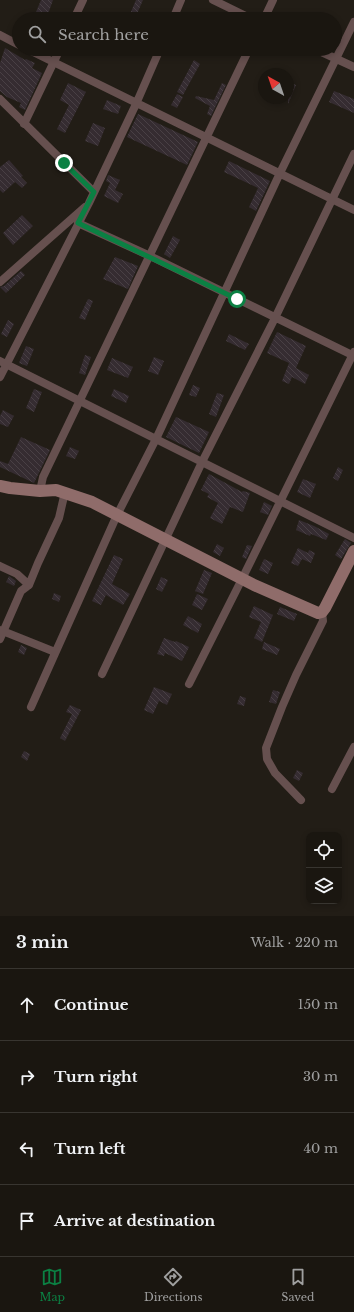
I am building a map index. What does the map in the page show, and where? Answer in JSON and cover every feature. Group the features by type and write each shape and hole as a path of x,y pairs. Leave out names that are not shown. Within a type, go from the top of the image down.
{"street":[{"path":"77,12 83,0"},
{"path":"176,12 181,0"},
{"path":"212,0 237,12"},
{"path":"267,12 273,0"},
{"path":"342,47 354,22"},
{"path":"0,35 12,41"},
{"path":"40,56 354,210"},
{"path":"24,124 56,56"},
{"path":"0,378 3,363 89,203 157,56"},
{"path":"40,491 44,477 246,56"},
{"path":"330,56 354,67"},
{"path":"31,707 118,515 156,439 280,173 337,56"},
{"path":"0,99 94,192"},
{"path":"102,674 202,462 275,318 354,154"},
{"path":"0,282 89,203"},
{"path":"78,223 150,256 353,355 189,684"},
{"path":"3,363 354,538"},
{"path":"0,486 40,491 56,490 92,502 242,579 311,611 318,613 322,612"},
{"path":"55,652 1,634 21,592 29,585 59,518 65,492"},
{"path":"301,800 275,773 267,760 266,748 293,682 323,621 322,612 354,551"},
{"path":"0,566 18,574 29,585"},
{"path":"332,789 354,747"}],"building":[{"path":"41,0 53,0 49,12 36,12"},
{"path":"136,0 143,0 138,12 131,12"},
{"path":"5,48 12,52 12,56 18,56 35,63 32,68 42,73 25,110 19,107 21,103 7,97 0,91 0,63"},
{"path":"194,60 200,64 183,95 177,92"},
{"path":"68,83 86,92 65,133 57,129 69,105 60,100"},
{"path":"222,83 226,85 211,116 207,114 210,106 195,98 196,96 214,100"},
{"path":"334,91 354,99 354,113 329,102"},
{"path":"177,94 183,97 177,108 171,105"},
{"path":"107,100 121,106 118,114 103,109"},
{"path":"138,114 198,142 187,165 127,137"},
{"path":"93,123 105,128 98,146 85,141"},
{"path":"9,160 27,183 22,188 15,182 3,193 0,190 0,167"},
{"path":"229,161 270,181 256,211 249,207 258,188 224,172"},
{"path":"108,175 120,180 115,190 123,194 118,203 104,196 110,183 106,181"},
{"path":"22,215 33,226 13,245 3,233"},
{"path":"173,236 180,240 170,258 164,254"},
{"path":"115,257 138,266 128,289 103,279"},
{"path":"21,271 25,275 6,293 0,287 4,286"},
{"path":"88,299 93,301 85,320 79,318"},
{"path":"8,320 14,324 7,337 1,334"},
{"path":"277,332 306,346 296,368 309,375 305,384 292,377 289,384 282,381 289,363 267,353"},
{"path":"229,334 249,344 245,350 226,341"},
{"path":"26,346 34,349 27,366 19,363"},
{"path":"85,355 91,357 85,375 79,373"},
{"path":"154,357 164,361 158,375 148,371"},
{"path":"112,358 133,367 128,378 107,370"},
{"path":"193,385 200,388 196,397 189,395"},
{"path":"34,389 42,392 34,412 26,408"},
{"path":"114,389 129,396 126,403 111,396"},
{"path":"217,393 224,395 216,417 209,414"},
{"path":"3,410 14,416 8,427 0,424 0,416"},
{"path":"176,417 209,432 199,453 166,437"},
{"path":"21,437 50,450 34,483 0,467 0,461 8,464"},
{"path":"70,447 79,451 75,459 66,456"},
{"path":"338,467 343,470 338,481 333,478"},
{"path":"209,474 242,492 250,493 243,512 230,507 222,524 210,518 218,503 207,497 209,494 201,490"},
{"path":"303,479 316,484 310,498 297,492"},
{"path":"264,502 272,506 268,515 260,512"},
{"path":"299,520 329,534 326,540 311,534 310,536 296,530"},
{"path":"345,539 351,543 341,559 335,555"},
{"path":"217,544 224,548 220,556 213,552"},
{"path":"247,545 252,546 246,559 242,557"},
{"path":"298,548 308,553 309,550 315,553 311,563 302,559 298,566 291,563"},
{"path":"114,555 123,559 112,584 130,594 123,605 106,595 101,605 92,601"},
{"path":"264,559 273,563 268,574 259,570"},
{"path":"204,570 212,573 203,594 195,591"},
{"path":"9,576 16,581 14,586 6,582"},
{"path":"161,577 168,580 162,592 156,589"},
{"path":"54,593 61,596 59,602 52,599"},
{"path":"197,594 208,599 202,610 192,605"},
{"path":"254,606 273,615 262,642 254,638 261,622 249,617"},
{"path":"280,607 297,614 294,621 277,614"},
{"path":"188,616 202,624 198,633 183,625"},
{"path":"164,638 175,642 176,641 189,647 182,661 165,653 164,656 157,654"},
{"path":"264,642 280,649 277,655 262,649"},
{"path":"21,645 27,648 24,655 18,652"},
{"path":"154,687 172,694 167,705 159,701 153,714 144,710"},
{"path":"273,690 280,692 276,704 269,702"},
{"path":"240,696 246,698 244,706 237,704"},
{"path":"70,705 81,710 65,741 60,738 72,714 66,712"},
{"path":"24,751 30,754 27,761 21,757"},
{"path":"297,770 303,773 299,781 293,778"}],"route":[{"path":"64,163 94,192 78,223 150,256 237,299"}]}
